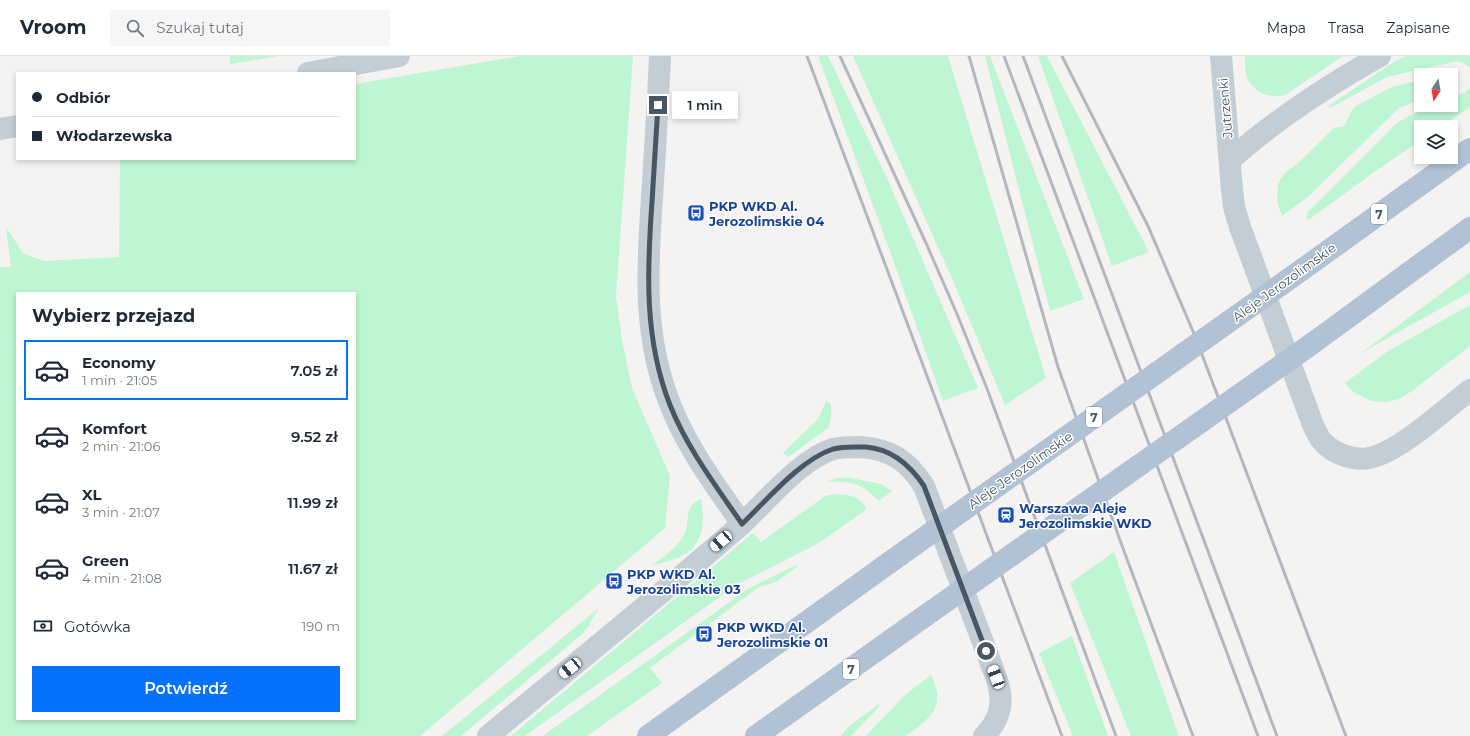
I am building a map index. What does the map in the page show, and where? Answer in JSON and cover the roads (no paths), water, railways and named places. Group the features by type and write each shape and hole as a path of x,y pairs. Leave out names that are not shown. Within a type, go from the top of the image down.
{"main road":[{"name":"Aleje Jerozolimskie","path":"648,736 1470,149"},
{"name":"7","path":"756,736 1313,343 1470,228"}],"street":[{"path":"313,72 399,56"},
{"path":"660,56 649,249 648,292 650,326 661,377 679,424 702,465 742,524"},
{"name":"Jutrzenki","path":"1221,56 1234,207 1313,425 1324,443 1340,454 1355,459 1376,456 1408,438 1470,390"},
{"path":"1230,160 1302,104 1342,77 1380,56"},
{"path":"0,129 16,126"},
{"path":"488,736 641,610 742,524 800,468 821,454 848,446 873,448 898,457 915,473 924,486 996,677 1001,701 995,733"}],"railway":[{"path":"807,56 1062,736"},
{"path":"840,56 957,314 986,386 1116,736"},
{"path":"969,56 1058,367 1121,543 1193,736"},
{"path":"1004,56 1258,736"},
{"path":"1023,56 1277,736"},
{"path":"1062,56 1148,226 1195,336 1346,736"}],"place":[{"name":"PKP WKD Al. Jerozolimskie 04","path":"696,213"},
{"name":"Warszawa Aleje Jerozolimskie WKD","path":"1006,515"},
{"name":"PKP WKD Al. Jerozolimskie 03","path":"614,581"},
{"name":"PKP WKD Al. Jerozolimskie 01","path":"704,634"}]}
